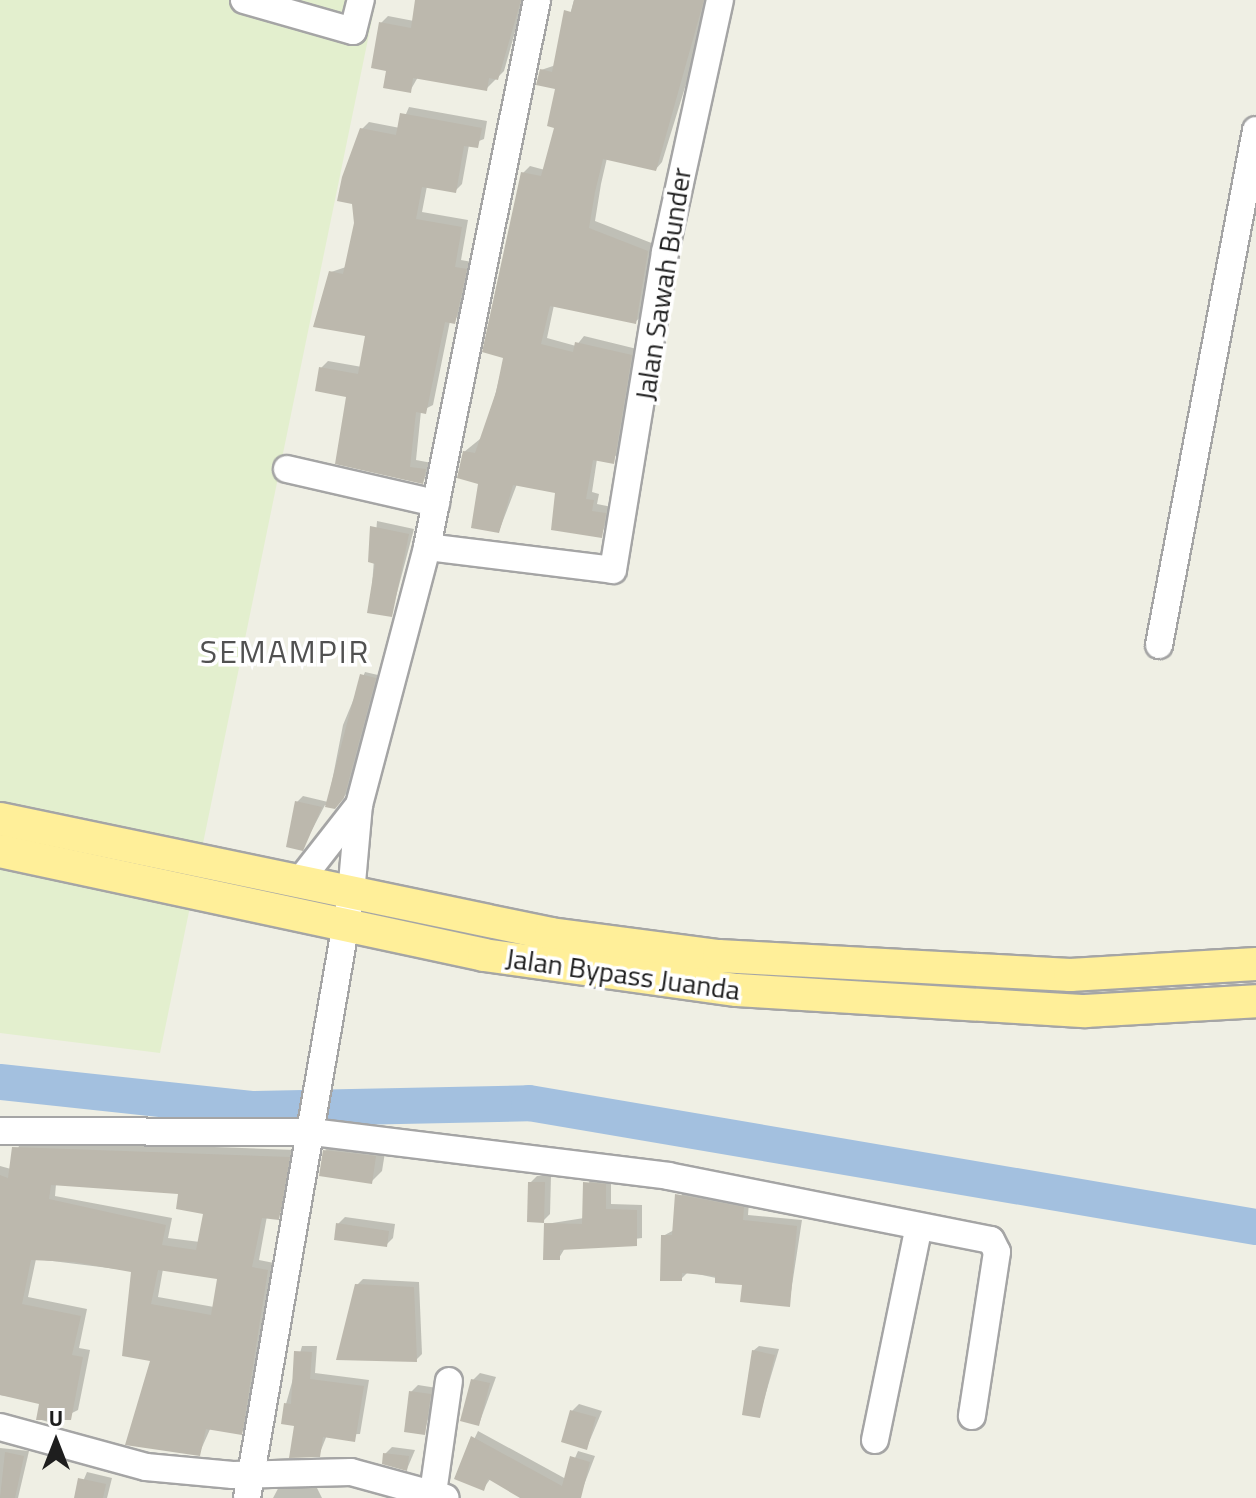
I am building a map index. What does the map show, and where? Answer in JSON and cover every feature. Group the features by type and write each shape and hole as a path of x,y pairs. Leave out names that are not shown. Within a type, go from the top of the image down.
{"main road":[{"name":"Jalan Bypass Juanda","path":"0,819 551,934 837,964 1070,975 1256,964"},
{"name":"Jalan Bypass Juanda","path":"0,851 484,955 838,996 1085,1011 1256,1001"},
{"path":"837,964 838,996"}],"street":[{"path":"244,0 353,31 361,0"},
{"path":"247,1498 312,1128 342,926 351,894 359,805 427,547 537,0"},
{"name":"Jalan Sawah Bunder","path":"427,547 613,570 665,252 720,0"},
{"path":"1159,645 1256,130"},
{"path":"287,469 436,503"},
{"path":"298,883 359,805"},
{"path":"0,1131 312,1128 668,1176 919,1226 996,1246 972,1416"},
{"path":"875,1440 919,1226"},
{"path":"0,1427 146,1467 351,1472 440,1496 449,1381"}],"green space":[{"path":"0,0 376,0 160,1053 0,1033"}],"building":[{"path":"415,0 521,0 498,80 489,78 487,91 413,78 411,93 383,88 386,71 371,68 379,22 411,28"},
{"path":"574,0 704,0 656,171 603,159 595,192 589,228 648,251 636,324 550,306 541,344 573,352 575,342 632,355 614,464 593,460 586,499 594,500 592,511 606,513 602,538 551,530 555,493 513,485 499,533 471,528 478,484 457,478 463,451 475,453 496,392 503,358 482,352 521,172 541,176 554,128 547,126 555,89 536,85 540,69 552,72 564,10 571,12"},
{"path":"400,113 482,128 478,148 464,146 456,193 422,187 416,219 462,227 455,267 467,269 455,324 445,322 426,414 416,412 410,467 426,469 423,484 335,464 346,397 315,391 319,367 358,374 365,336 313,327 329,271 343,274 354,223 352,204 337,201 342,177 360,128 396,135"},
{"path":"370,526 409,534 392,617 367,613 375,564 368,562"},
{"path":"360,674 376,678 344,798 335,809 325,807"},
{"path":"295,801 322,807 303,851 286,847"},
{"path":"12,1147 290,1157 279,1220 262,1218 252,1267 268,1270 242,1435 206,1429 200,1456 125,1445 150,1361 122,1356 131,1272 74,1262 31,1260 22,1304 81,1316 72,1355 83,1357 71,1420 36,1420 39,1404 0,1395 0,1175 8,1178","holes":["51,1185 178,1194 176,1209 203,1214 196,1250 162,1245 166,1225 49,1199","158,1270 217,1279 211,1315 151,1304"]},
{"path":"323,1150 376,1156 372,1184 319,1176"},
{"path":"528,1182 545,1182 544,1223 527,1222"},
{"path":"583,1182 606,1184 606,1209 637,1210 637,1246 560,1250 560,1260 543,1260 544,1223 582,1224"},
{"path":"675,1194 744,1207 743,1220 797,1226 790,1307 740,1302 742,1285 715,1283 715,1276 682,1273 682,1281 660,1281 661,1235 672,1235"},
{"path":"336,1223 389,1231 387,1247 334,1240"},
{"path":"355,1284 414,1287 417,1362 336,1360"},
{"path":"752,1350 775,1355 760,1418 742,1415"},
{"path":"294,1351 312,1352 310,1379 364,1386 355,1442 323,1437 320,1457 289,1458 294,1426 281,1424 284,1403 291,1404"},
{"path":"471,1379 490,1383 479,1426 460,1421"},
{"path":"409,1391 431,1394 425,1435 404,1432"},
{"path":"570,1410 596,1417 587,1450 561,1442"},
{"path":"471,1436 562,1486 570,1456 590,1462 581,1498 520,1498 488,1479 484,1491 454,1479"},
{"path":"5,1452 24,1456 15,1498 0,1498"},
{"path":"383,1453 409,1456 407,1471 382,1464"},
{"path":"78,1478 106,1484 103,1498 74,1498"}],"waterway":[{"path":"0,1082 254,1109 529,1103 1256,1227"}],"district":[{"name":"SEMAMPIR","path":"285,651"}]}
